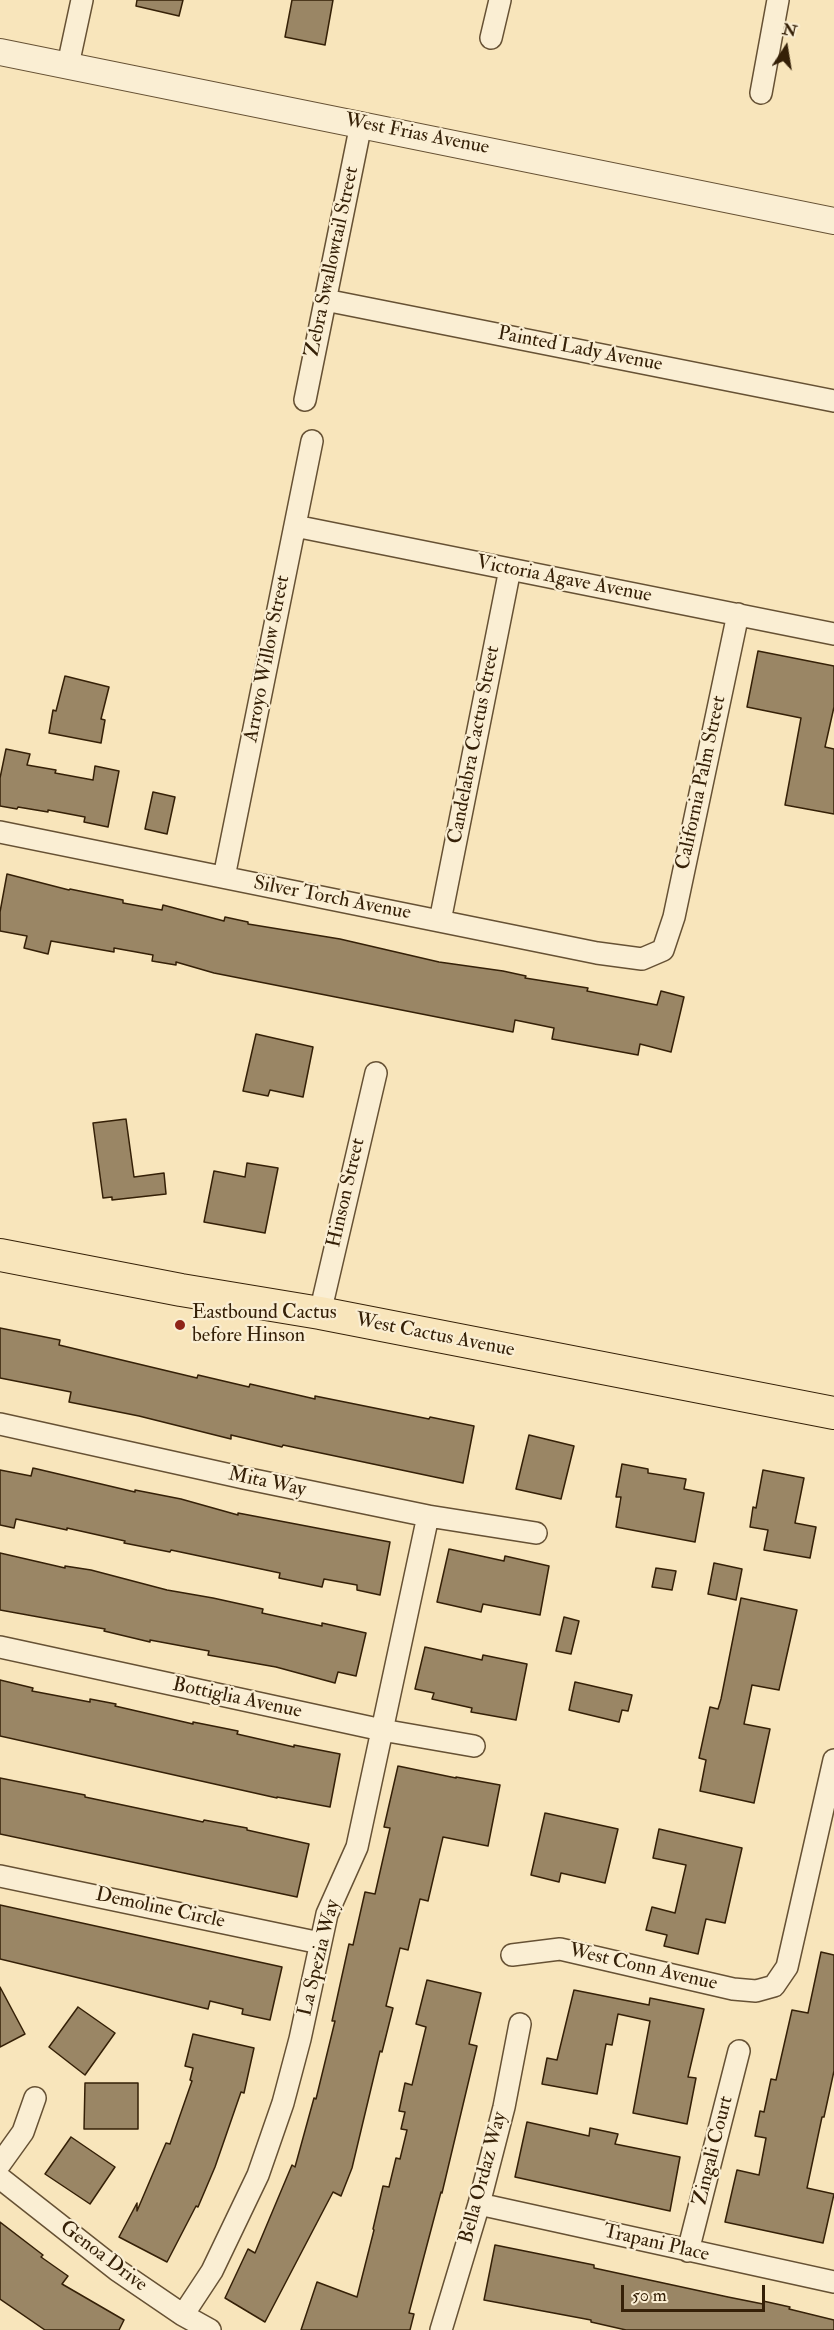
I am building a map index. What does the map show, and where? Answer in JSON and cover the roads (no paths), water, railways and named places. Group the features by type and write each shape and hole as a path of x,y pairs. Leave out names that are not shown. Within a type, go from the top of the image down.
{"main road":[{"name":"West Cactus Avenue","path":"0,1255 181,1290 320,1313 834,1413"}],"street":[{"path":"68,65 82,0"},
{"path":"491,38 500,0"},
{"path":"761,93 778,0"},
{"name":"West Frias Avenue","path":"0,52 834,221"},
{"name":"Zebra Swallowtail Street","path":"305,400 361,124"},
{"name":"Painted Lady Avenue","path":"326,300 834,401"},
{"name":"Arroyo Willow Street","path":"224,877 312,441"},
{"name":"Victoria Agave Avenue","path":"295,526 834,634"},
{"name":"Candelabra Cactus Street","path":"440,921 510,569"},
{"name":"California Palm Street","path":"663,950 674,917 738,614"},
{"name":"Silver Torch Avenue","path":"0,832 597,953 642,959 663,950"},
{"name":"Hinson Street","path":"320,1313 375,1073"},
{"name":"Mita Way","path":"0,1424 428,1516 536,1533"},
{"name":"La Spezia Way","path":"183,2315 212,2271 258,2175 283,2103 300,2039 327,1914 357,1846 428,1516"},
{"name":"Bottiglia Avenue","path":"0,1647 381,1730 474,1746"},
{"name":"West Conn Avenue","path":"512,1955 560,1948 733,1989 756,1991 774,1986 787,1967 834,1760"},
{"name":"Demoline Circle","path":"0,1876 320,1943"},
{"name":"Bella Ordaz Way","path":"441,2330 479,2204 504,2107 520,2024"},
{"name":"Zingali Court","path":"688,2251 739,2051"},
{"path":"2,2179 35,2098"},
{"name":"Genoa Drive","path":"2,2179 117,2270 183,2315 210,2330"},
{"name":"Trapani Place","path":"479,2204 834,2282"}],"place":[{"name":"Eastbound Cactus before Hinson","path":"180,1325"}]}
